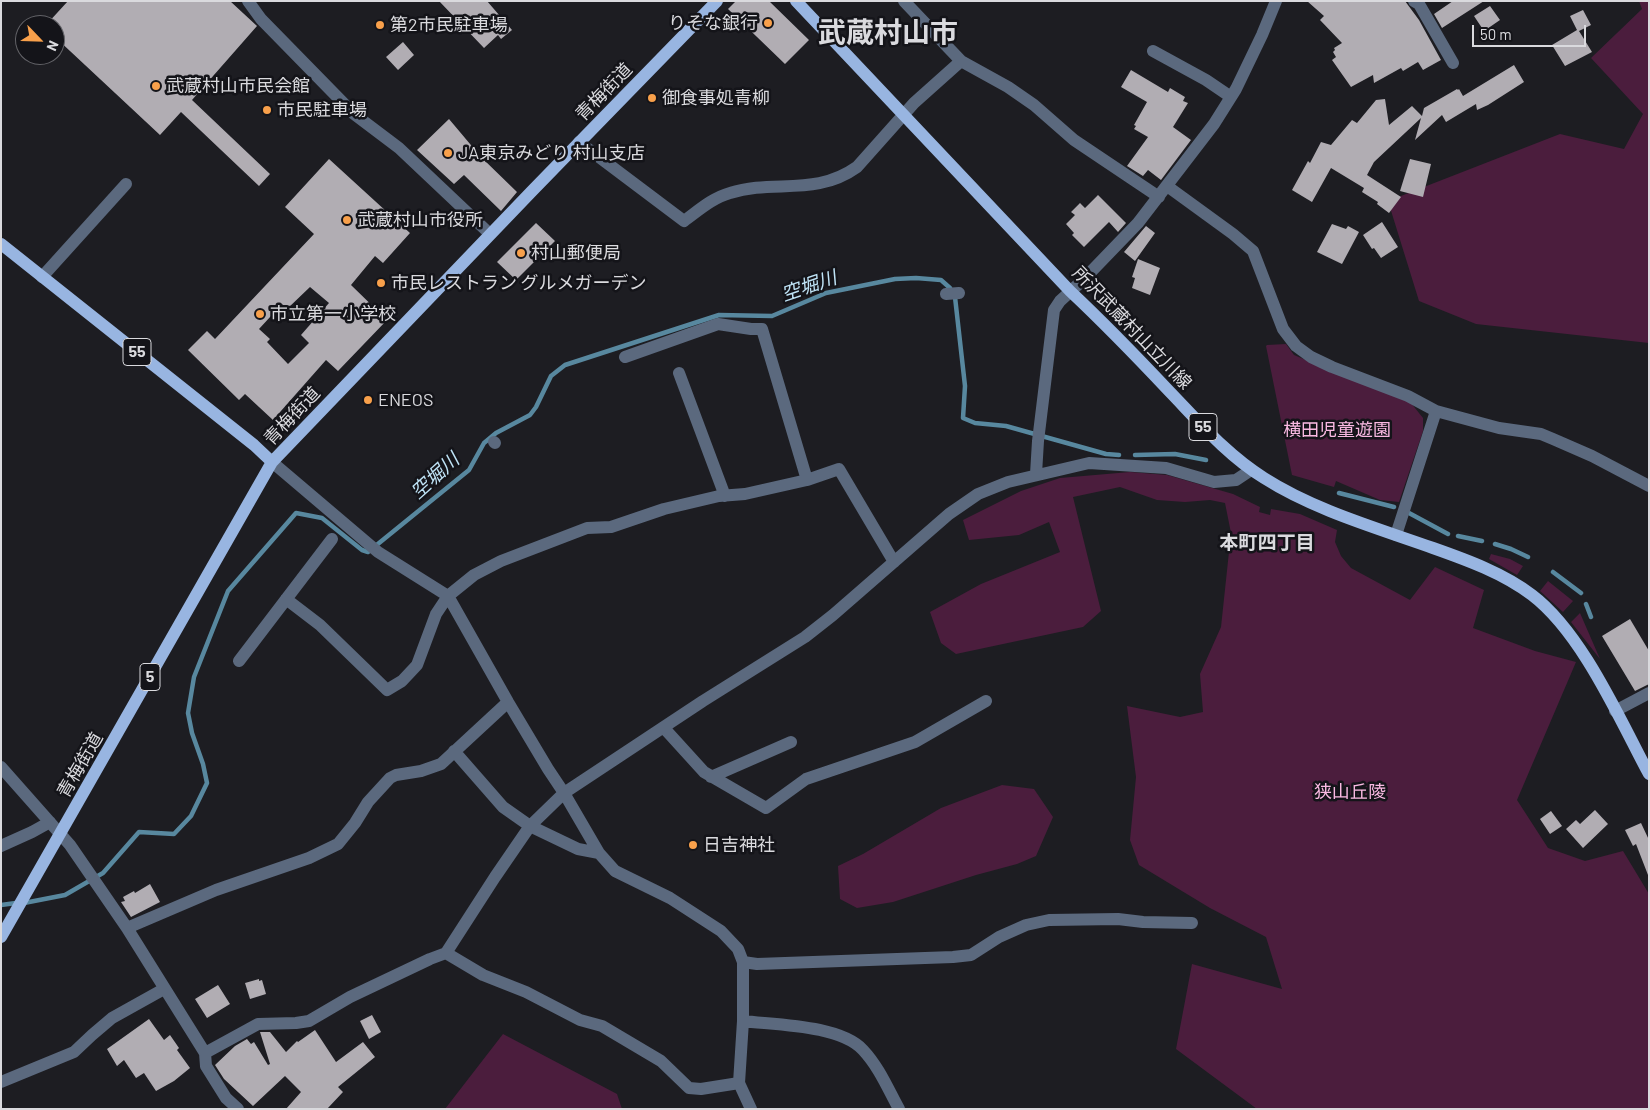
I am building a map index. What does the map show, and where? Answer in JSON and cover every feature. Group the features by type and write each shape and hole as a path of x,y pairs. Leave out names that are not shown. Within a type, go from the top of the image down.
{"main road":[{"name":"青梅街道","path":"1,937 272,462 490,234 717,1"},
{"name":"所沢武蔵村山立川線","path":"796,1 1070,291 1112,330 1218,442 1251,470 1305,500 1466,560 1498,575 1532,595 1560,622 1583,654 1649,774"},
{"name":"55","path":"1,244 254,445 272,462"}],"street":[{"path":"248,1 354,114 405,153 490,234"},
{"path":"904,1 961,61 1008,87 1034,105 1074,140 1158,197"},
{"path":"1036,474 1038,436 1054,310 1060,301 1138,223 1214,124 1231,97 1262,35 1276,1"},
{"path":"1419,2 1453,63"},
{"path":"1153,51 1206,80 1231,97"},
{"path":"580,142 684,222 716,198 729,193 808,186 841,176 857,167 914,103 961,61"},
{"path":"42,277 126,184"},
{"path":"1167,186 1233,234 1253,251 1283,329 1296,346 1311,357 1408,396 1436,411 1499,428 1541,434 1592,456 1649,486"},
{"path":"946,294 960,293"},
{"path":"625,357 718,324 762,329 808,480"},
{"path":"679,373 725,496"},
{"path":"1396,535 1436,411"},
{"path":"272,462 374,549 448,596 508,702 564,792 599,853 615,871 670,898 721,931 738,949 743,962 743,1021 739,1083 751,1109"},
{"path":"205,1053 258,1024 309,1021 350,997 430,959 446,954 530,826 564,792 805,637 949,514 978,494 1008,482 1036,474 1089,463 1166,468 1179,470 1214,482 1236,480 1251,470"},
{"path":"286,599 320,625 387,690 402,681 417,665 436,614 448,596 474,575 501,561 587,528 611,527 664,509 808,480 839,469 894,562"},
{"path":"239,661 332,539"},
{"path":"1615,711 1649,693"},
{"path":"664,728 704,772 766,808 806,779 915,742 986,701"},
{"path":"127,928 216,890 309,858 338,844 368,802 390,778 441,764 508,702"},
{"path":"711,777 792,742"},
{"path":"454,751 502,807 530,826 578,849 599,853"},
{"path":"1,767 60,834 127,928 205,1053 206,1066 226,1098 238,1109"},
{"path":"1,846 50,822"},
{"path":"743,962 757,964 953,957 971,954 999,937 1026,925 1049,920 1118,919 1143,922 1192,923"},
{"path":"446,954 483,975 526,992 580,1020 602,1026 662,1061 689,1088 701,1089 739,1083"},
{"path":"1,1082 74,1052 112,1018 164,989"},
{"path":"743,1021 827,1030 850,1039 863,1049 874,1064 899,1109"}],"green space":[{"path":"1639,1 1649,1 1649,343 1476,324 1419,301 1388,201 1560,134 1624,149 1643,114 1591,58 1642,9"},
{"name":"横田児童遊園","path":"1286,344 1294,355 1411,403 1423,418 1423,431 1399,502 1380,500 1336,481 1334,487 1292,475 1266,346"},
{"name":"狭山丘陵","path":"1130,472 1167,475 1233,494 1260,507 1259,512 1270,515 1271,509 1300,514 1337,530 1335,542 1341,556 1351,568 1410,600 1435,567 1484,590 1473,628 1535,651 1576,662 1517,800 1548,848 1585,861 1623,851 1649,894 1649,1109 1257,1109 1176,1049 1192,964 1282,989 1266,937 1210,908 1139,865 1130,840 1136,777 1127,706 1180,717 1203,712 1200,674 1221,627 1231,533 1225,503 1210,500 1185,502 1157,500 1120,487 1073,497 1101,611 1083,627 956,654 941,643 930,612 981,584 1060,552 1049,522 1019,535 969,540 963,520 1021,491 1060,478"},
{"path":"1491,554 1510,559 1523,566 1517,575 1489,559"},
{"path":"1548,581 1573,601 1563,612 1540,591"},
{"path":"1580,613 1600,659 1571,622"},
{"path":"1002,785 1034,789 1053,817 1036,856 1017,864 893,902 857,908 840,899 838,866 863,854 941,808"},
{"path":"503,1034 617,1094 622,1109 445,1109"}],"building":[{"name":"武蔵村山市民会館","path":"68,1 230,1 257,26 192,100 270,174 259,186 181,112 160,135 65,46 65,15 55,15"},
{"path":"439,1 487,1 512,30 501,39 498,35 484,48"},
{"path":"736,1 769,1 809,40 785,64 728,9"},
{"path":"1307,1 1405,1 1419,20 1441,60 1423,70 1418,62 1403,71 1401,68 1374,83 1373,75 1351,87 1332,60 1336,57 1333,52 1334,48 1342,43 1320,20 1324,16"},
{"path":"1453,1 1484,1 1442,28 1434,14"},
{"path":"1490,6 1500,20 1484,31 1474,16"},
{"path":"1583,10 1591,25 1579,31 1592,52 1565,66 1552,45 1577,30 1570,16"},
{"path":"403,42 414,55 398,70 386,57"},
{"path":"1514,65 1524,82 1477,110 1476,104 1446,122 1442,115 1415,140 1421,118 1374,162 1367,175 1401,197 1389,213 1377,204 1378,202 1362,192 1364,188 1331,168 1312,202 1292,190 1321,142 1331,145 1352,120 1357,123 1376,100 1385,99 1389,125 1412,106 1422,116 1424,108 1457,89 1459,89 1463,96"},
{"path":"1131,70 1168,92 1170,88 1185,97 1183,101 1188,103 1173,127 1191,140 1161,180 1148,170 1143,176 1127,166 1148,137 1134,129 1136,126 1134,125 1147,102 1121,87"},
{"path":"449,119 481,157 517,192 501,211 464,175 454,184 417,150"},
{"path":"329,159 410,233 383,263 375,256 351,285 387,320 338,371 326,360 273,420 245,394 239,400 188,350 207,331 215,339 314,234 285,207","holes":["310,287 329,303 301,335 309,343 288,364 267,342 270,339 259,329 282,304 287,309"]},
{"path":"1410,159 1431,164 1423,197 1400,191"},
{"path":"1098,195 1126,223 1118,232 1109,222 1084,247 1072,235 1074,233 1066,224 1075,215 1071,212 1080,203 1085,208"},
{"path":"1382,222 1398,247 1381,258 1374,248 1372,249 1363,235"},
{"path":"536,223 555,241 516,280 497,262"},
{"path":"1332,224 1346,229 1348,226 1359,232 1342,264 1317,252"},
{"path":"1146,226 1155,233 1135,261 1124,252"},
{"path":"1138,259 1160,268 1150,295 1132,288 1135,278 1132,277"},
{"path":"1630,619 1649,651 1649,684 1635,691 1602,636"},
{"path":"1595,810 1608,824 1583,848 1566,829 1576,820 1580,824"},
{"path":"1551,811 1562,826 1550,834 1540,819"},
{"path":"1641,823 1649,840 1648,875 1636,844 1633,846 1625,830"},
{"path":"150,884 160,902 131,917 121,902 125,901 123,897 134,891 135,893"},
{"path":"259,979 259,981 262,980 266,994 250,999 245,983"},
{"path":"218,985 230,1004 207,1018 195,999"},
{"path":"372,1015 381,1032 369,1039 360,1021"},
{"path":"149,1019 164,1040 170,1035 179,1048 177,1050 190,1068 174,1081 156,1091 144,1073 136,1078 124,1060 117,1066 107,1049"},
{"path":"315,1030 336,1062 363,1042 375,1057 338,1087 343,1092 327,1109 286,1109 301,1092 285,1076 253,1106 224,1079 215,1065 235,1046 247,1039 251,1044 254,1042 268,1065 270,1064 260,1032 270,1032 286,1052 297,1041"}],"waterway":[{"name":"空堀川","path":"24,903 65,895 103,873 139,832 174,834 191,816 207,783 188,713 194,677 228,591 296,513 322,518 362,550 368,552 469,470 484,443 496,433 530,415 551,376 565,365 719,315 772,316 826,293 895,279 941,280 950,288 955,297 965,386 963,418 975,423 1006,426 1106,454 1119,455"},
{"name":"空堀川","path":"1135,455 1175,454 1206,460"},
{"name":"空堀川","path":"1339,493 1394,507"},
{"name":"空堀川","path":"1409,513 1448,534"},
{"name":"空堀川","path":"1458,536 1482,541"},
{"name":"空堀川","path":"1495,544 1528,557"},
{"name":"空堀川","path":"1553,572 1581,593"},
{"name":"空堀川","path":"1586,604 1591,617"},
{"name":"空堀川","path":"1,905 16,903"}],"place":[{"name":"りそな銀行","path":"768,23"},
{"name":"第2市民駐車場","path":"380,25"},
{"name":"武蔵村山市民会館","path":"156,86"},
{"name":"御食事処青柳","path":"652,98"},
{"name":"市民駐車場","path":"267,110"},
{"name":"JA東京みどり 村山支店","path":"448,153"},
{"name":"武蔵村山市役所","path":"347,220"},
{"name":"村山郵便局","path":"521,253"},
{"name":"市民レストラン グルメガーデン","path":"381,283"},
{"name":"市立第一小学校","path":"260,314"},
{"name":"ENEOS","path":"368,400"},
{"name":"日吉神社","path":"693,845"}],"district":[{"name":"武蔵村山市","path":"888,33"},
{"name":"本町四丁目","path":"1267,543"}]}
